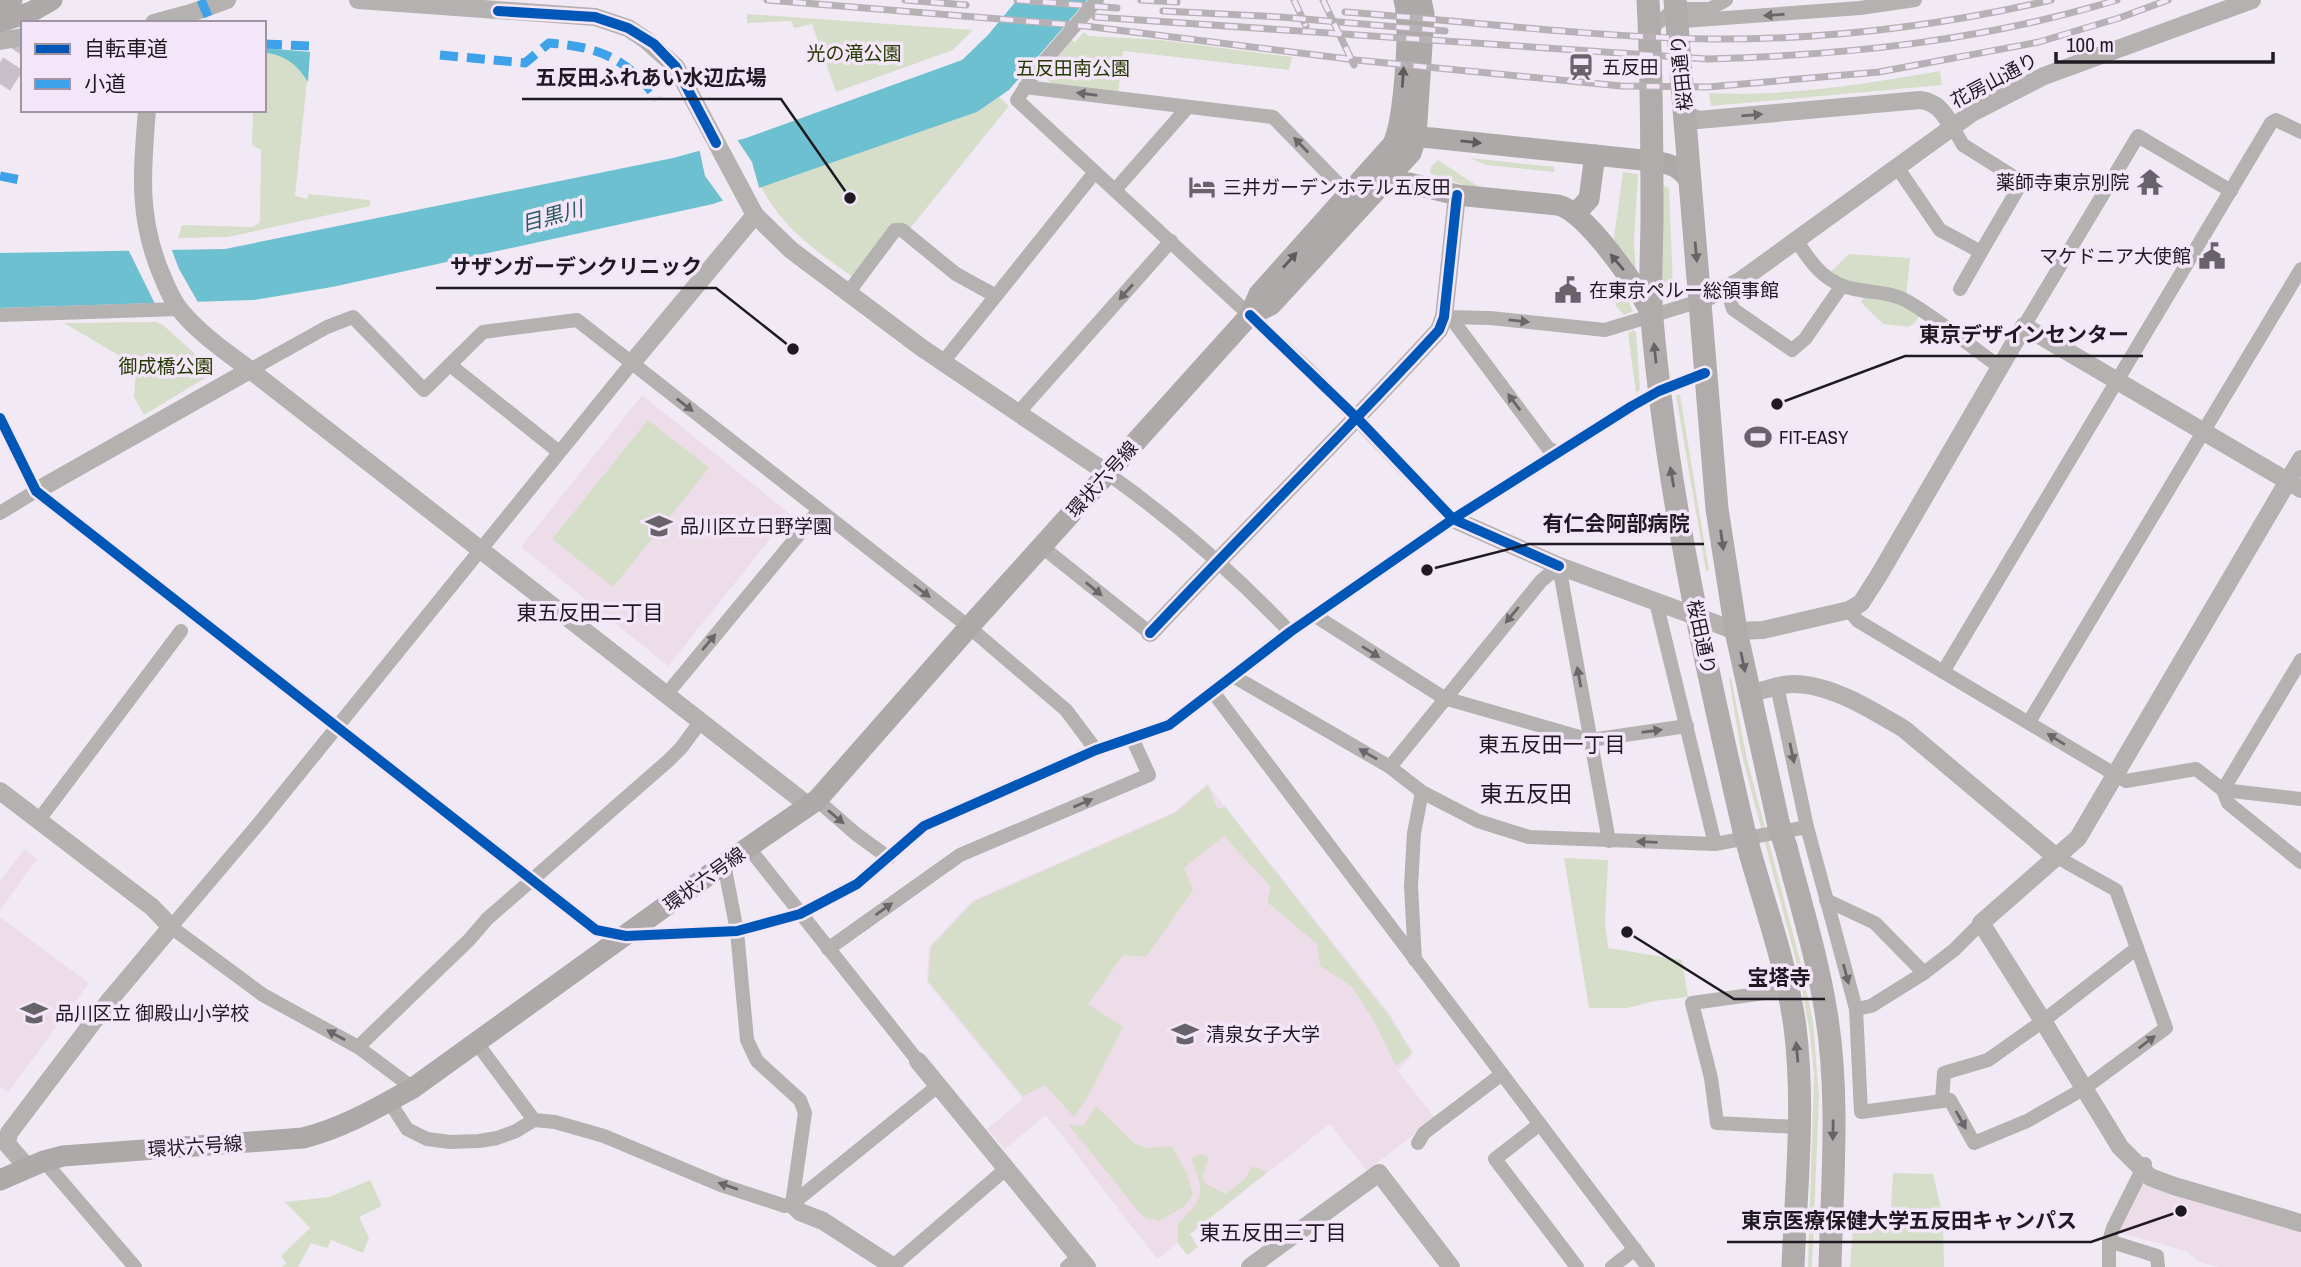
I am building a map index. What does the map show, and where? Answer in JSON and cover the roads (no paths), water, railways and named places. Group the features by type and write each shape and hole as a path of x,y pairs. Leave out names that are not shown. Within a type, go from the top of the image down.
{"highway":[{"name":"桜田通り","path":"1648,0 1652,315 1659,391 1697,617 1744,831 1788,993 1798,1057 1793,1267"},
{"name":"桜田通り","path":"1674,9 1717,509 1736,631 1782,836 1818,969 1826,1014 1834,1107 1830,1267"}],"main road":[{"path":"0,3 12,0"},
{"path":"0,22 31,12 52,0"},
{"name":"環状六号線","path":"1404,0 1408,22 1400,117 1407,158"},
{"name":"環状六号線","path":"1250,314 1270,305 1385,183 1424,137 1422,0"},
{"path":"1424,137 1652,161 1675,167 1686,175 1690,184"},
{"path":"1575,214 1589,199 1595,155"},
{"path":"1407,158 1434,182 1457,195"},
{"name":"環状六号線","path":"0,1180 63,1156 303,1138 340,1127 413,1088 723,864 813,803 1250,314 1259,294 1348,194 1407,158"},
{"path":"1385,183 1409,183 1457,195 1568,208 1632,280 1652,315"}],"street":[{"path":"161,21 227,0"},
{"path":"358,0 595,17 628,28 654,44 676,67 755,215 791,250 943,362 1107,473 1217,561 1290,632"},
{"path":"1097,0 1025,87 1017,100 1021,106 1250,314 1358,419 1453,519 1559,566 1736,631 1763,630 1849,610 1861,603 2138,136 2231,191"},
{"path":"1649,30 1674,9 1710,9 1727,0 1729,8 1742,17"},
{"path":"1674,9 1684,21 1860,8 1915,0"},
{"name":"花房山通り","path":"1700,300 1740,281 1972,113 2043,76 2252,0"},
{"path":"0,41 21,37"},
{"path":"1025,87 1273,117 1348,194"},
{"name":"花房山通り","path":"1685,114 1699,120 1920,100 1935,104 1952,126"},
{"path":"1115,190 1187,108"},
{"path":"147,112 142,185 151,247 177,306 195,325 666,695 889,858"},
{"path":"1944,672 2272,123 2276,120 2282,121 2301,132"},
{"path":"1952,126 1963,145 2022,182 1960,289"},
{"path":"1897,167 1940,230 1981,252"},
{"path":"943,362 1095,172"},
{"path":"1041,546 1150,633 1217,561 1358,419 1448,318 1457,195"},
{"path":"135,1267 36,1165 7,1144 9,1133 109,1001 189,908 755,215"},
{"path":"848,293 895,230 902,230 956,274 996,296"},
{"path":"1796,239 1807,257 1825,277 1841,287 1885,293 1906,300 2000,367"},
{"path":"1018,412 1171,241"},
{"path":"2029,722 2301,269"},
{"path":"1727,289 1733,309 1792,349 1805,339 1841,287"},
{"path":"1448,318 1490,318 1605,330 1700,300"},
{"path":"0,315 177,306"},
{"path":"0,513 327,327 353,317 424,390 483,332 577,320 969,627 1066,710 1096,750"},
{"path":"1448,318 1548,447 1558,453"},
{"path":"2024,326 2294,485"},
{"path":"450,365 559,452"},
{"path":"0,418 36,491 596,930 626,936 737,931 800,914 858,884 924,826 1096,750 1169,725 1290,632 1453,519 1659,391 1705,373"},
{"path":"1856,1009 1871,1006 1924,973 1954,950 2078,838 2294,485 2301,459"},
{"path":"666,695 819,510"},
{"path":"1390,767 1541,581 1559,566"},
{"path":"1559,566 1609,841"},
{"path":"1656,602 1715,844"},
{"path":"1849,610 1858,621 2029,722 2114,776 2126,781 2196,769 2223,790 2228,803 2301,862"},
{"path":"1314,615 1444,698 1590,740 1687,726"},
{"path":"38,821 181,631"},
{"path":"2223,790 2301,660"},
{"path":"1233,676 1390,767 1422,792 1478,821 1529,837 1715,844 1807,827"},
{"path":"1750,693 1768,691 1777,686 1792,684 1816,687 1849,700 1904,729 2055,856 2116,890 2166,1028 2085,1088 2027,1121 1974,1143 1950,1100 1861,1112 1856,1009 1807,827 1777,686"},
{"path":"1213,692 1648,1267"},
{"path":"358,1047 469,940 487,919 668,761 701,721"},
{"path":"828,949 960,856 1149,775 1132,738"},
{"path":"2223,790 2301,799"},
{"path":"0,791 152,907 171,927 263,996 358,1047 413,1088"},
{"path":"1415,960 1411,886 1414,833 1422,792"},
{"path":"748,847 1007,1168 1078,1264"},
{"path":"723,864 737,931 747,1040 757,1061 800,1100 804,1113 792,1204"},
{"path":"1826,900 1875,923 1924,973"},
{"path":"1981,923 2120,1147 2143,1166 2150,1177 2301,1223"},
{"path":"1942,1101 1944,1073 1988,1060 2137,948"},
{"path":"1788,993 1772,992 1692,1003 1711,1078 1717,1123 1797,1127"},
{"path":"476,1042 534,1120"},
{"path":"1418,1143 1424,1133 1502,1074"},
{"path":"1832,1077 1860,1078"},
{"path":"390,1101 407,1129 416,1135 438,1141 496,1138 516,1132 534,1120 555,1122 592,1132 721,1185 776,1204 792,1204 939,1085"},
{"path":"1540,1124 1495,1159 1577,1267"},
{"path":"2109,1267 2109,1241 2113,1228 2143,1166"},
{"path":"792,1204 800,1212 823,1221 894,1266 1007,1168"},
{"path":"1250,1267 1379,1174 1449,1266"},
{"path":"2109,1241 2157,1256 2158,1267"},
{"path":"1612,1267 1635,1249"}],"water":[{"name":"目黒川","path":"1017,0 1087,0 1009,90 977,112 713,204 332,287 254,300 0,308 0,253 225,249 673,158 746,138 962,60 988,35"},
{"path":"266,48 310,52 308,82 300,70 278,56 266,53"}],"tunnel":[{"path":"0,84 21,52"}],"railway":[{"path":"767,0 1085,26 1356,60 1621,86 1708,87 1879,72 2039,42 2168,0"},
{"path":"905,0 966,5"},
{"path":"1017,0 1117,8"},
{"path":"1141,0 1177,2"},
{"path":"1294,0 1306,26"},
{"path":"1323,0 1354,65"},
{"path":"1345,12 1664,38 1753,39 1882,30 2051,0"},
{"path":"1095,17 1708,59 1812,54 1965,36 2117,0"},
{"path":"1163,11 1280,17 1445,31"}],"place":[{"name":"五反田","path":"1581,67"},
{"name":"薬師寺東京別院","path":"2150,182"},
{"name":"三井ガーデンホテル五反田","path":"1202,187"},
{"name":"五反田ふれあい水辺広場","path":"850,198"},
{"name":"マケドニア大使館","path":"2212,256"},
{"name":"在東京ペルー総領事館","path":"1568,290"},
{"name":"サザンガーデンクリニック","path":"793,349"},
{"name":"東京デザインセンター","path":"1777,404"},
{"name":"FIT-EASY","path":"1758,437"},
{"name":"品川区立日野学園","path":"659,526"},
{"name":"有仁会阿部病院","path":"1427,570"},
{"name":"宝塔寺","path":"1627,932"},
{"name":"品川区立 御殿山小学校","path":"34,1013"},
{"name":"清泉女子大学","path":"1185,1034"},
{"name":"東京医療保健大学五反田キャンパス","path":"2181,1211"}],"district":[{"name":"東五反田二丁目","path":"590,612"},
{"name":"東五反田一丁目","path":"1552,744"},
{"name":"東五反田","path":"1526,793"},
{"name":"東五反田三丁目","path":"1273,1232"}],"park label":[{"name":"光の滝公園","path":"854,53"},
{"name":"五反田南公園","path":"1073,68"},
{"name":"御成橋公園","path":"166,366"}]}
